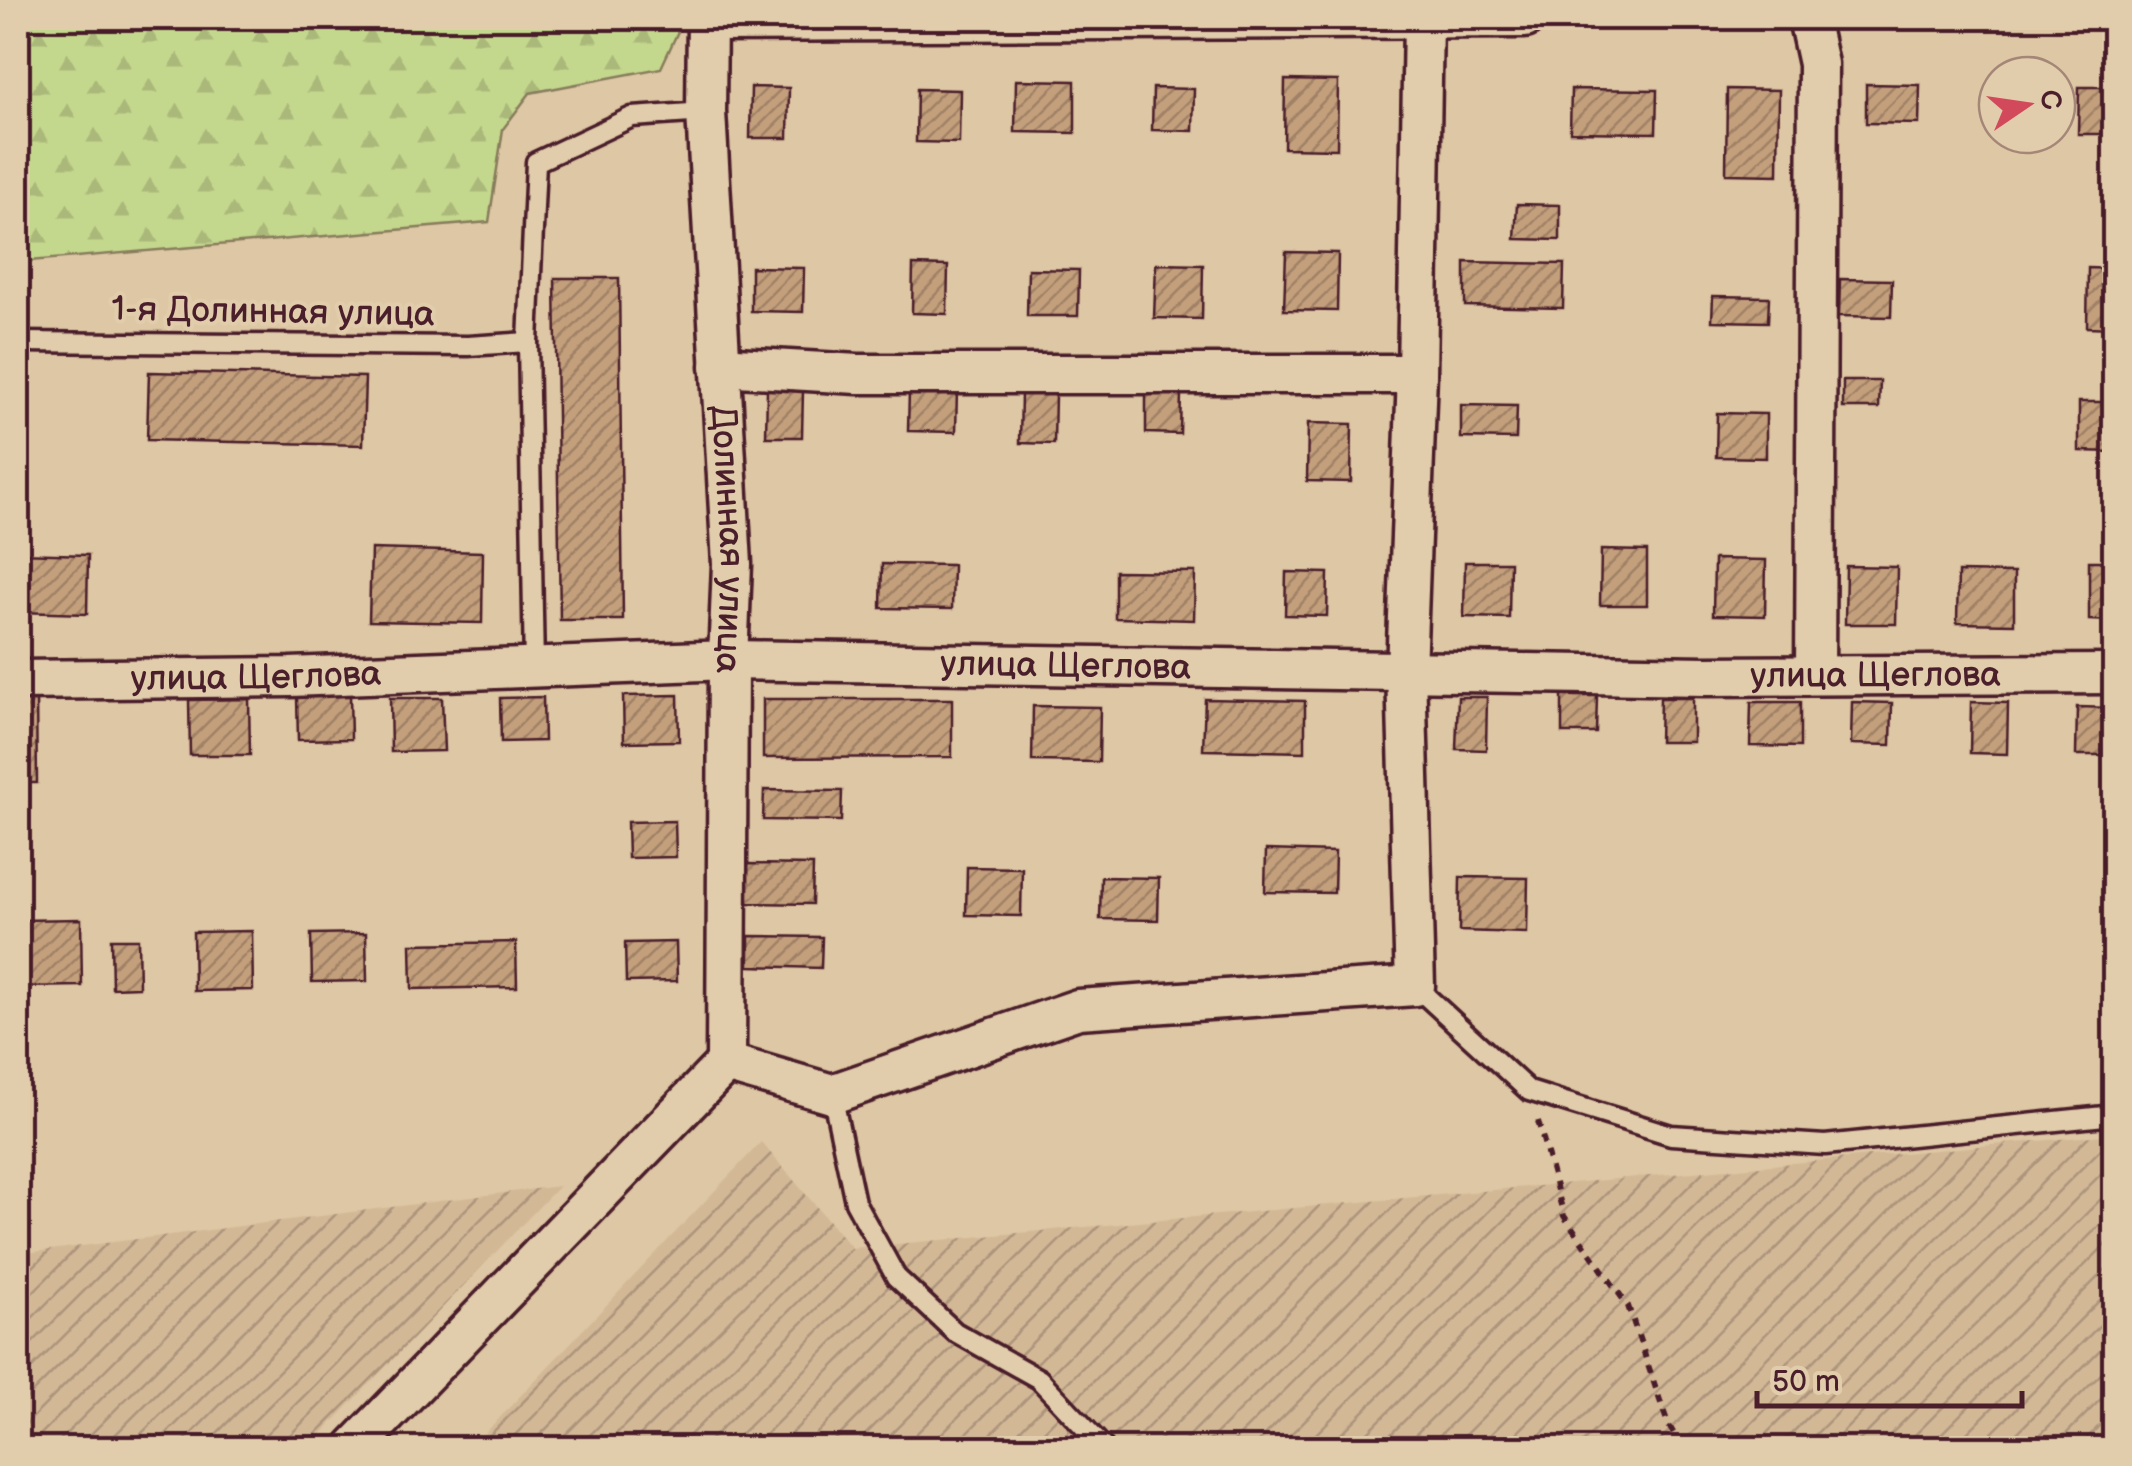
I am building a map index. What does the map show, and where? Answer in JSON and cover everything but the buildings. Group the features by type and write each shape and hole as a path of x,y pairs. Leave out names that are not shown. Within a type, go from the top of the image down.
{"street":[{"path":"707,20 1524,18"},
{"path":"1808,18 1818,64 1815,675"},
{"name":"Долинная улица","path":"707,20 706,112 732,564 726,1063"},
{"path":"354,1448 726,1063 832,1094 1078,1009 1414,986 1406,671 1418,374 1423,20"},
{"path":"720,366 858,374 1418,374"},
{"name":"улица Щеглова","path":"18,680 290,677 728,660 1406,671 2114,674"}],"lane":[{"path":"534,668 528,342 536,162 632,117 706,112"},
{"name":"1-я Долинная улица","path":"18,342 448,346 528,342"},
{"path":"1414,986 1529,1091 1670,1136 1825,1144 2114,1114"},
{"path":"832,1094 855,1202 896,1277 955,1332 1040,1379 1104,1448"}],"path":[{"path":"1529,1091 1564,1216 1628,1306 1668,1424 1682,1448"}],"shaded area":[{"path":"2114,1134 2114,1448 471,1448 761,1142 852,1248"},
{"path":"559,1186 308,1448 18,1448 18,1254"}],"green space":[{"path":"18,18 679,18 680,27 661,68 530,93 503,129 489,222 18,262"}]}
